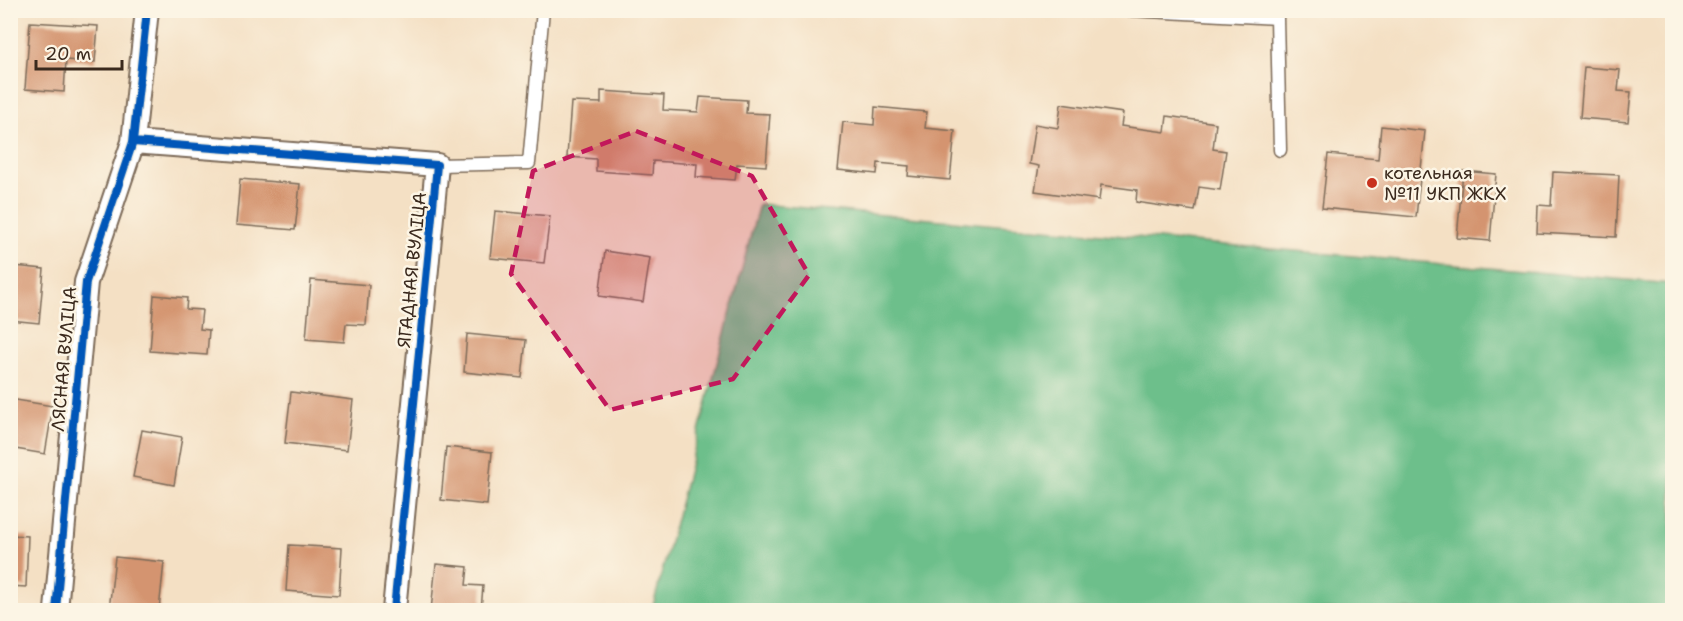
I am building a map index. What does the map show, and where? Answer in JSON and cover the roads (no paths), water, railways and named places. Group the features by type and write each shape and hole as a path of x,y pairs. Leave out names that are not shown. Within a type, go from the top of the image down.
{"street":[{"name":"ЛЯСНАЯ ВУЛІЦА","path":"56,610 86,282 133,142 147,10"},
{"path":"133,142 437,165"},
{"name":"ЯГАДНАЯ ВУЛІЦА","path":"394,610 437,165"}],"lane":[{"path":"437,165 530,163 543,10"},
{"path":"1129,10 1278,14 1280,150"}],"place":[{"name":"котельная №11 УКП ЖКХ","path":"1372,183"}]}
